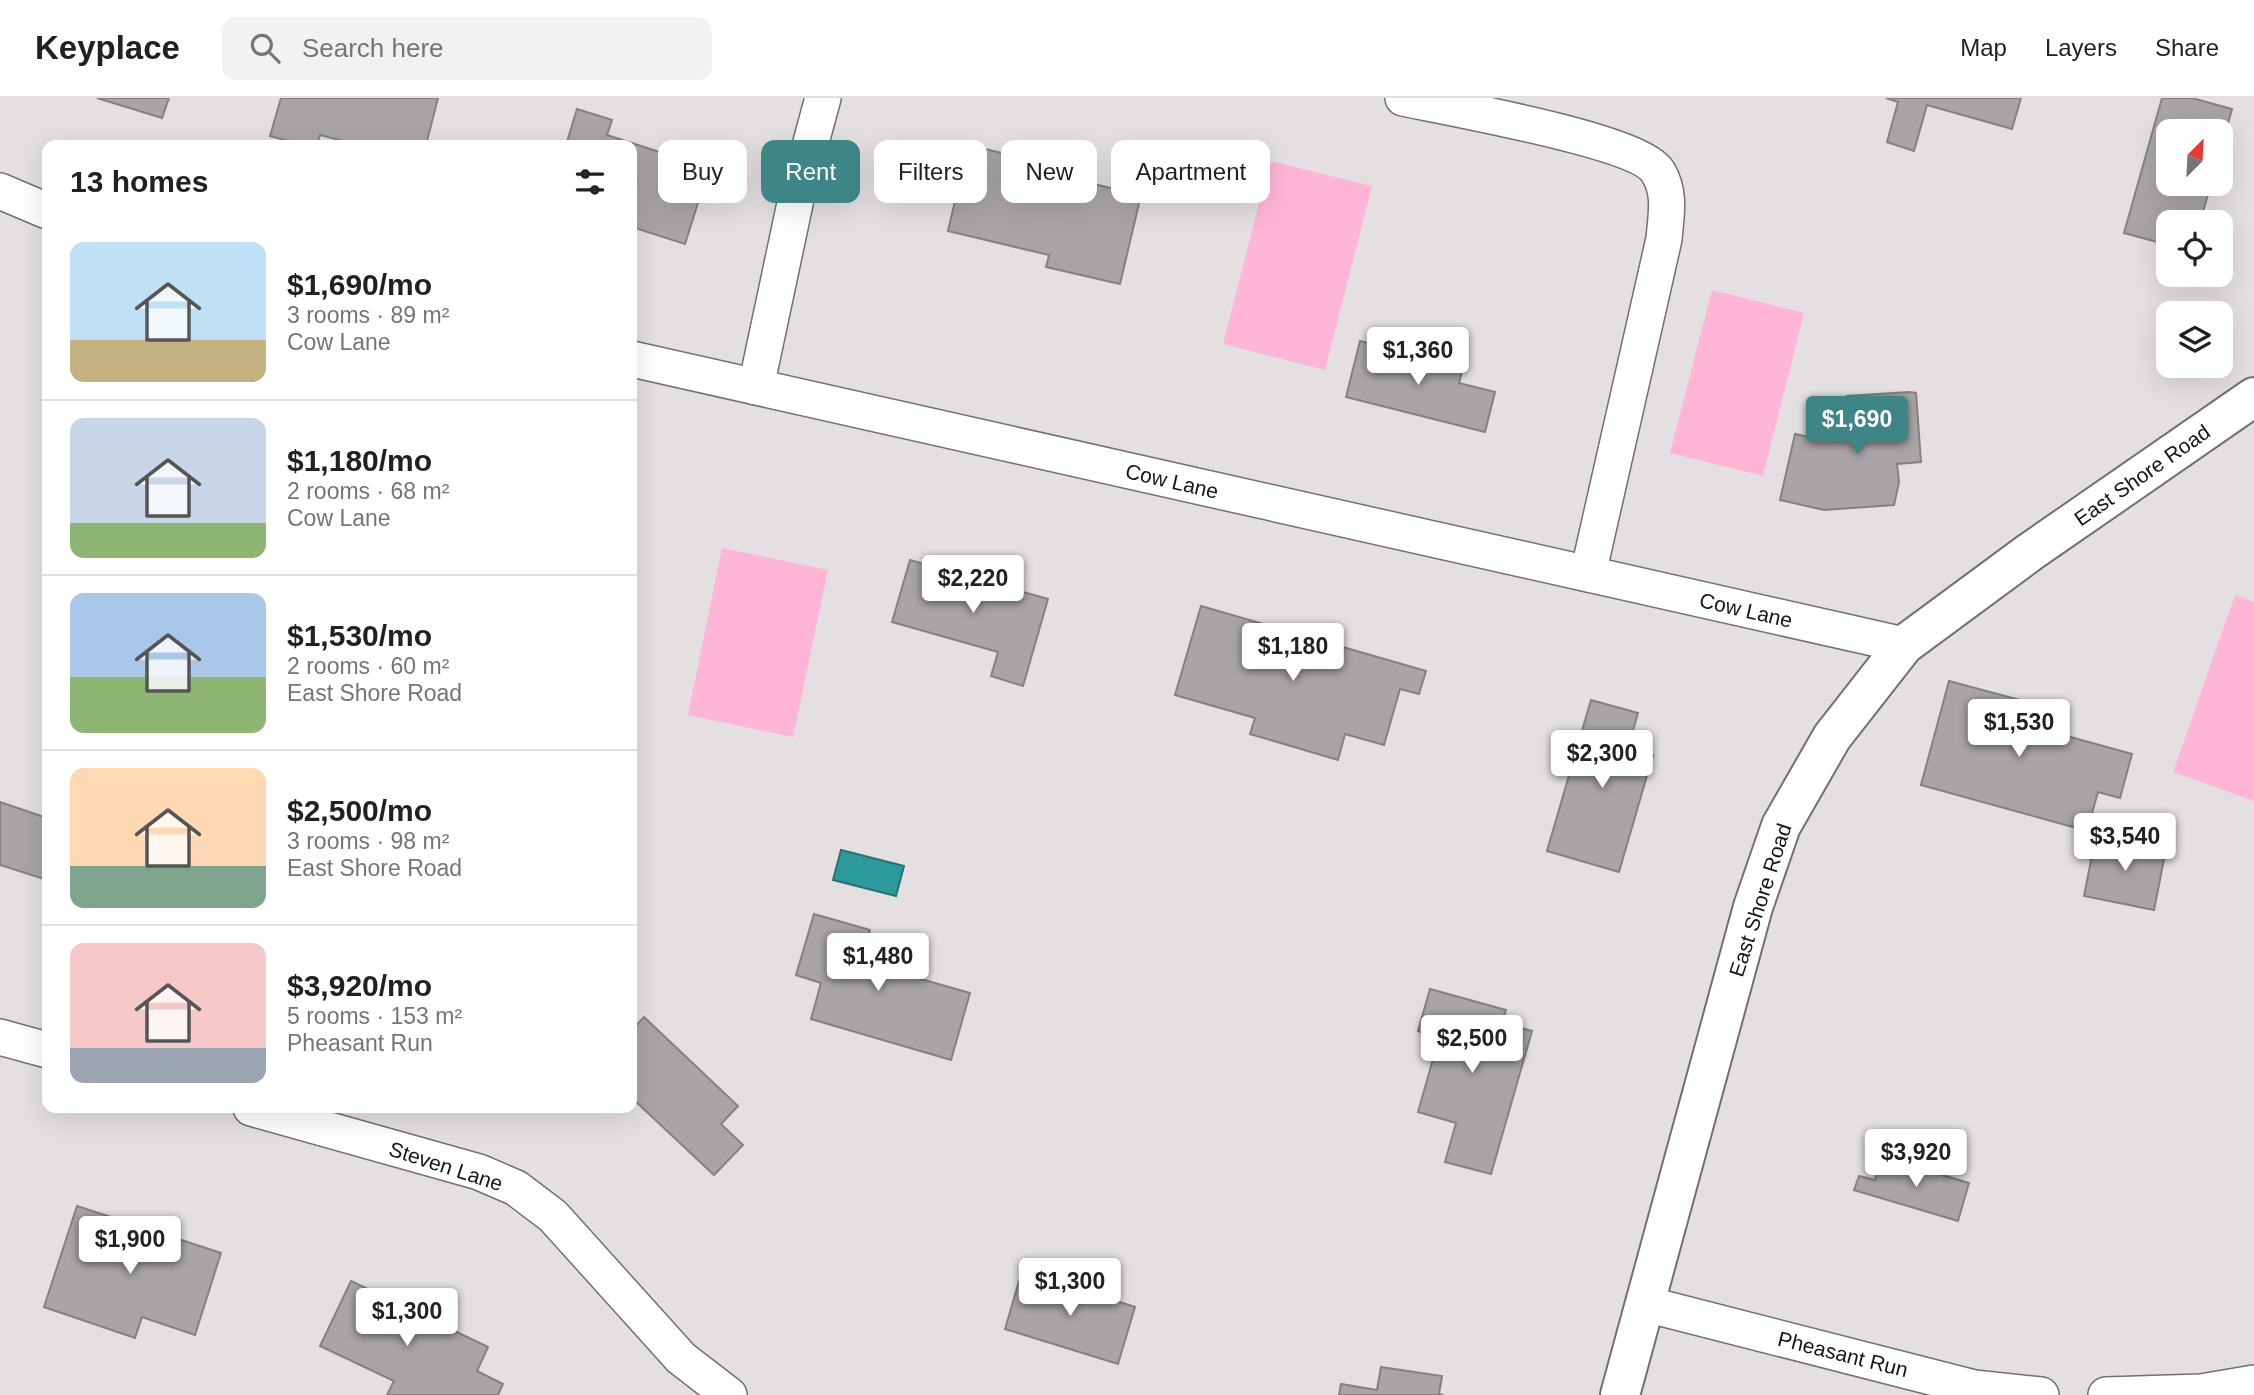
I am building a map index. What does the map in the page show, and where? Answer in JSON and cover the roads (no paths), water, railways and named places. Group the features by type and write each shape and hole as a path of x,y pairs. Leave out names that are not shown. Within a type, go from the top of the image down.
{"main road":[{"name":"East Shore Road","path":"1620,1395 1753,907 1782,826 1832,737 1904,646 2030,552 2254,397"}],"street":[{"path":"756,387 797,194 823,98"},
{"path":"1404,98 1568,132 1617,149 1657,169 1668,194 1664,239 1588,574"},
{"path":"0,191 42,209"},
{"name":"Cow Lane","path":"637,360 1904,646"},
{"path":"0,1037 42,1049"},
{"name":"Steven Lane","path":"269,1113 479,1172 516,1188 553,1216 681,1358 729,1395"},
{"name":"Pheasant Run","path":"1646,1304 1973,1391 2041,1395"},
{"path":"2106,1395 2201,1392 2254,1383"}],"water":[{"path":"841,850 904,866 896,896 833,880"}]}
